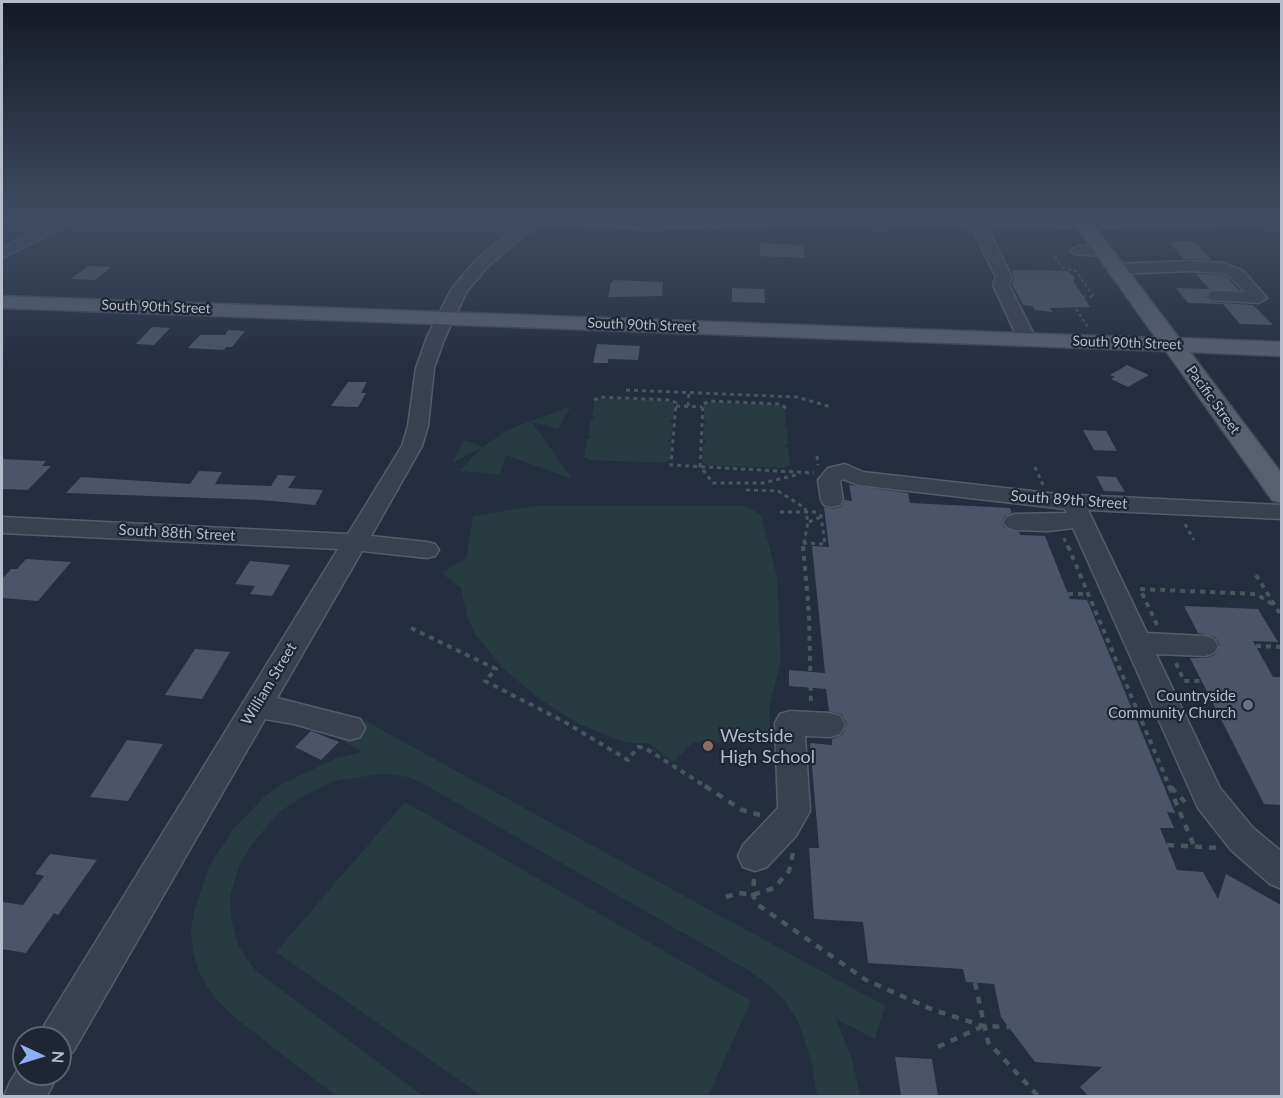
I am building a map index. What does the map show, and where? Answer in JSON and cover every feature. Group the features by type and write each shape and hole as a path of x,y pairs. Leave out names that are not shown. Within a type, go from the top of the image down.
{"main road":[{"name":"Pacific Street","path":"1118,270 1278,484"},
{"name":"South 90th Street","path":"2,302 1281,349"}],"street":[{"name":"William Street","path":"66,1026 415,440 425,368 459,290 475,270"},
{"path":"1001,270 1004,277 1000,285 1027,339"},
{"path":"1227,297 1259,298 1237,274 1229,270"},
{"name":"South 89th Street","path":"826,508 831,476 845,471 858,478 1077,511 1281,512"},
{"path":"1015,522 1048,523 1077,511 1209,798 1242,839 1281,873"},
{"name":"South 88th Street","path":"2,525 353,542 427,550"},
{"path":"1137,643 1205,646"},
{"path":"256,706 294,712 350,728"},
{"path":"755,856 785,826 794,811 790,723 821,725"}],"path":[{"path":"1072,270 1076,271 1094,297 1078,296"},
{"path":"626,390 797,397 831,407"},
{"path":"688,407 689,393"},
{"path":"594,400 600,397 671,400 676,406 671,465 819,473"},
{"path":"786,408 780,404 710,401 703,404 700,466 713,483 763,483 804,473"},
{"path":"676,406 702,407"},
{"path":"746,490 778,491 802,505 806,512 808,522 803,543 821,725"},
{"path":"780,512 820,512 826,508"},
{"path":"808,522 826,508"},
{"path":"803,543 825,544 826,508"},
{"path":"1184,522 1194,540"},
{"path":"1256,575 1281,617"},
{"path":"1202,681 1184,681 1140,589 1256,594 1274,606"},
{"path":"1068,594 1088,594 1194,846"},
{"path":"411,628 496,669 485,681 563,720 628,759 638,747 645,748 742,810 758,814"},
{"path":"1256,646 1281,647"},
{"path":"1167,844 1227,848"},
{"path":"726,897 739,893 753,895 758,905 866,980 931,1009 983,1026 1009,1028"},
{"path":"975,983 988,1042 1038,1096"},
{"path":"938,1047 983,1026"}],"green space":[{"path":"601,398 670,401 674,404 673,419 669,421 673,424 671,438 668,441 671,443 670,460 664,463 589,460 584,457 587,439 591,437 588,435 591,420 595,418 592,416 595,400"},
{"path":"711,402 779,405 785,409 786,424 783,426 787,428 788,443 784,445 788,448 790,465 784,468 708,465 702,462 703,444 707,442 703,439 704,425 708,422 704,420 704,405"},
{"path":"571,406 558,429 532,422 572,479 506,455 500,474 460,471 481,448 452,463 465,440 483,447 507,430"},
{"path":"536,506 745,506 761,515 777,577 781,661 769,707 771,744 693,742 673,762 649,743 618,740 577,723 538,698 502,667 475,634 467,616 461,588 441,573 466,558 473,516"},
{"path":"360,718 885,1006 875,1039 836,1019 852,1059 860,1096 817,1096 812,1064 798,1021 784,1000 769,985 748,970 422,783 408,777 383,774 338,780 307,794 282,810 249,849 240,864 230,895 232,923 239,947 255,970 423,1096 336,1096 234,1017 220,1003 199,972 193,952 191,930 195,908 210,865 234,828 265,796 282,784 337,758 362,752 340,739"},
{"path":"405,802 751,1001 708,1096 482,1096 276,952"}],"building":[{"path":"82,270 107,270 95,280 71,279"},
{"path":"1012,270 1067,271 1074,277 1074,282 1090,307 1050,308 1053,312 1035,310 1032,306 1023,305 1012,284 1014,278"},
{"path":"1196,274 1221,275 1229,279 1239,290 1210,290 1206,297 1210,302 1253,305 1273,325 1240,324 1223,304 1188,303 1176,288 1209,289"},
{"path":"614,280 663,282 662,296 608,297 611,283"},
{"path":"732,288 764,289 765,303 732,302"},
{"path":"152,327 170,328 154,345 136,344"},
{"path":"228,330 245,331 232,347 226,347 224,350 188,348 200,335 225,335"},
{"path":"597,344 640,346 638,360 608,359 608,363 593,363"},
{"path":"1127,365 1149,375 1128,387 1111,379 1115,377 1110,375"},
{"path":"348,382 367,382 361,393 366,393 358,407 331,406"},
{"path":"1083,430 1106,431 1117,451 1094,450"},
{"path":"2,459 46,461 42,466 51,466 28,490 2,489"},
{"path":"199,471 222,472 215,484 271,486 278,475 296,476 288,488 323,490 315,505 262,500 66,493 81,477 190,484"},
{"path":"1096,476 1116,477 1125,492 1104,491"},
{"path":"849,485 908,493 910,503 1010,508 1012,513 1005,516 1001,522 1005,528 1019,532 1020,535 1045,536 1070,599 1087,600 1175,813 1167,812 1174,828 1160,828 1177,870 1203,872 1218,899 1226,874 1281,905 1281,1096 1088,1096 1080,1087 1102,1067 1035,1062 1001,1017 994,984 966,982 963,969 868,963 863,922 814,919 809,848 819,848 810,743 832,745 832,739 842,735 847,724 841,714 829,711 826,689 789,686 789,670 825,673 812,546 829,547 824,507 833,509 841,507 845,500 852,501"},
{"path":"26,559 71,562 38,601 2,598 2,579 11,569 17,569"},
{"path":"250,561 290,565 272,596 250,594 255,586 235,584"},
{"name":"Countryside Community Church","path":"1184,606 1258,609 1278,642 1253,641 1273,677 1281,677 1281,805 1264,804 1190,658 1215,655 1220,645 1215,637 1198,633"},
{"path":"195,649 230,652 202,699 165,695"},
{"path":"311,731 339,742 321,760 295,747"},
{"path":"127,740 163,744 128,801 90,797"},
{"path":"50,854 97,860 58,915 54,913 26,953 2,949 2,902 23,905 44,876 35,874"},
{"path":"895,1057 932,1059 938,1096 901,1096"}],"place":[{"name":"Countryside Community Church","path":"1248,705"},
{"name":"Westside High School","path":"708,746"}]}
